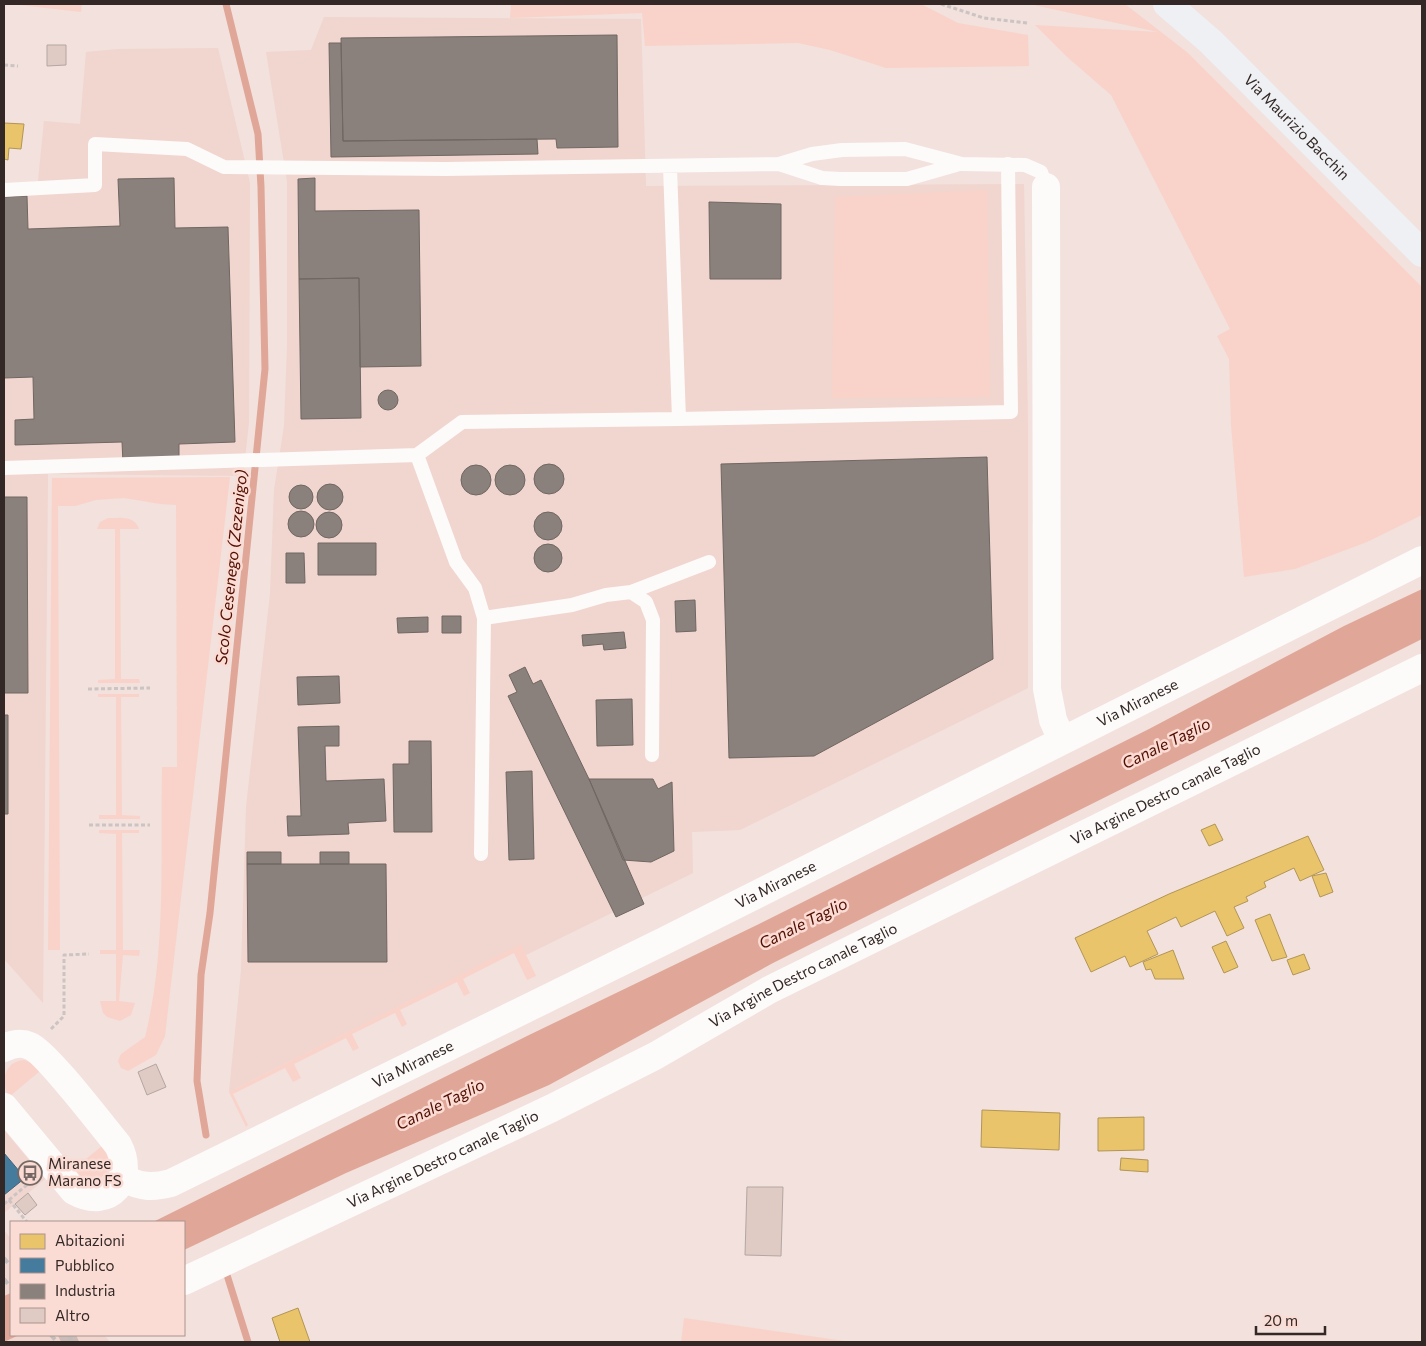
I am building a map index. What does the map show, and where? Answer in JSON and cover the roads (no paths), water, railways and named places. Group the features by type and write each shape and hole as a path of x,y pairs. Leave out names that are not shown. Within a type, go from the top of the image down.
{"main road":[{"name":"Via Maurizio Bacchin","path":"1167,4 1211,42 1422,253"}],"street":[{"path":"1046,187 1047,689 1053,720 1062,740"},
{"name":"Via Miranese","path":"123,1178 139,1186 154,1188 171,1183 673,936 1422,560"},
{"name":"Via Argine Destro canale Taglio","path":"185,1281 552,1108 655,1056 769,990 1422,668"},
{"path":"4,1048 20,1044 30,1045 46,1058 118,1146 124,1157 123,1178 110,1193 101,1197 83,1196 74,1191 4,1107"}],"lane":[{"path":"4,190 95,185 95,144 187,150 224,167 290,166 446,169 779,164 812,154 842,150 905,149 962,164 1025,165 1041,172 1046,187"},
{"path":"779,164 822,178 907,179 962,164"},
{"path":"4,468 417,455 462,422 1011,412 1008,164"},
{"path":"670,167 679,419"},
{"path":"417,455 456,562 476,588 484,618 481,854"},
{"path":"484,618 572,605 606,595 631,592 708,562"},
{"path":"631,592 646,602 653,620 652,756"}],"water":[{"name":"Canale Taglio","path":"1422,589 1422,639 773,963 549,1085 346,1173 185,1250 185,1221 155,1221 527,1036 757,925 1149,729 1344,626"},
{"path":"10,1293 10,1336 17,1336 4,1342 4,1296"}],"waterway":[{"name":"Scolo Cesenego (Zezenigo)","path":"206,1135 197,1081 201,975 210,913 265,369 258,134 226,4"},
{"name":"Scolo Cesenego (Zezenigo)","path":"227,1275 248,1342"}],"tunnel":[{"path":"61,1342 74,1336"}],"railway":[{"path":"4,1258 10,1266"},
{"path":"4,1279 10,1287"},
{"path":"52,1336 57,1342"},
{"path":"69,1336 74,1342"}],"place":[{"name":"Miranese Marano FS","path":"30,1173"}]}
